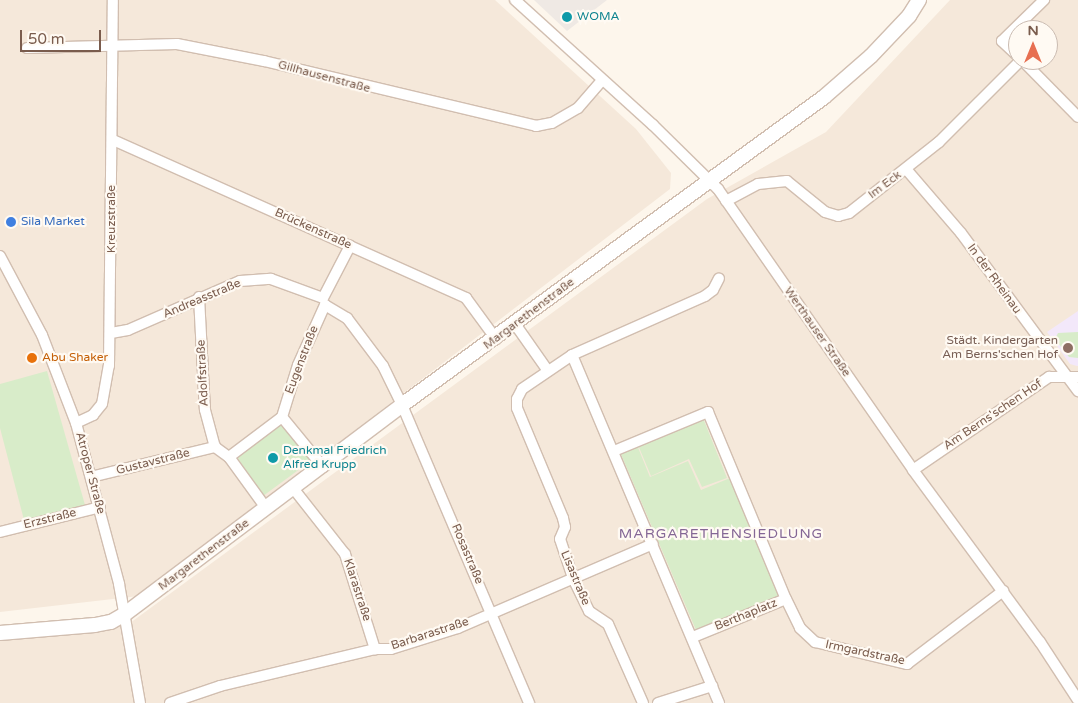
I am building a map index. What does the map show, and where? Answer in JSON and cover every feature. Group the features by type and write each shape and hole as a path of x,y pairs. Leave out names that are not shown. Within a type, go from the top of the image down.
{"main road":[{"name":"Margarethenstraße","path":"0,633 111,622 125,614 323,467 402,405 496,339 824,97 871,56 919,0"}],"street":[{"name":"Kreuzstraße","path":"76,423 93,415 102,404 108,384 111,333 113,0"},
{"name":"Werthauser Straße","path":"515,0 710,180 913,470 1004,591 1078,700"},
{"path":"1024,20 1044,0"},
{"path":"1008,35 1002,41 1008,47"},
{"name":"Gillhausenstraße","path":"28,48 177,44 264,61 536,126 552,124 578,108 602,80"},
{"name":"Im Eck","path":"726,201 758,184 787,181 825,212 838,216 849,212 939,142 1012,70"},
{"path":"1032,70 1078,117"},
{"name":"Brückenstraße","path":"113,140 466,298 496,339"},
{"name":"In der Rheinau","path":"906,169 961,233 1065,376 1078,391"},
{"name":"Eugenstraße","path":"282,417 298,365 350,246"},
{"name":"Atroper Straße","path":"0,256 42,335 76,423 100,507 125,614 140,703"},
{"path":"0,279 11,276"},
{"name":"Lisastraße","path":"643,703 608,624 589,611 572,578 560,540 565,527 564,518 517,408 517,399 522,389 572,355 705,296 713,290 719,278"},
{"name":"Andreasstraße","path":"111,333 128,330 199,297 240,281 272,279 324,302 347,318 383,366 402,405"},
{"name":"Adolfstraße","path":"199,297 205,410 214,447"},
{"path":"515,324 548,371"},
{"path":"572,355 693,637 719,703"},
{"name":"Am Berns'schen Hof","path":"913,470 1050,377 1078,377"},
{"name":"Rosastraße","path":"402,405 492,612 529,703"},
{"name":"Berthaplatz","path":"614,451 708,412 786,599 693,637"},
{"path":"228,457 282,417 323,467"},
{"path":"214,447 228,457 266,508"},
{"name":"Gustavstraße","path":"91,478 214,447"},
{"name":"Klarastraße","path":"293,488 345,554 375,650"},
{"name":"Erzstraße","path":"0,532 100,507"},
{"name":"Barbarastraße","path":"170,703 220,686 375,650 391,648 458,628 653,544"},
{"name":"Irmgardstraße","path":"786,599 800,628 815,642 907,664 1004,591"},
{"path":"658,703 712,686"}],"shaded area":[{"path":"0,0 495,0 636,129 671,173 670,189 139,596 0,612"},
{"path":"534,0 607,0 567,31"},
{"path":"950,0 1078,0 1078,703 0,703 0,636 126,626 707,199 826,132"},
{"name":"Städt. Kindergarten Am Berns'schen Hof","path":"1078,311 1077,366 1070,364 1047,332"}],"green space":[{"path":"1078,332 1078,358 1069,357 1055,339 1058,333"},
{"path":"47,371 85,505 24,520 0,428 0,384"},
{"path":"703,418 727,478 702,487 689,459 651,476 638,445"},
{"path":"281,423 312,460 263,496 237,457"},
{"path":"637,445 650,477 688,461 701,490 730,478 780,596 696,630 620,452"}],"place":[{"name":"WOMA","path":"567,17"},
{"name":"Sila Market","path":"11,222"},
{"name":"Städt. Kindergarten Am Berns'schen Hof","path":"1068,348"},
{"name":"Abu Shaker","path":"32,358"},
{"name":"Denkmal Friedrich Alfred Krupp","path":"273,458"}],"district":[{"name":"MARGARETHENSIEDLUNG","path":"721,534"}]}
